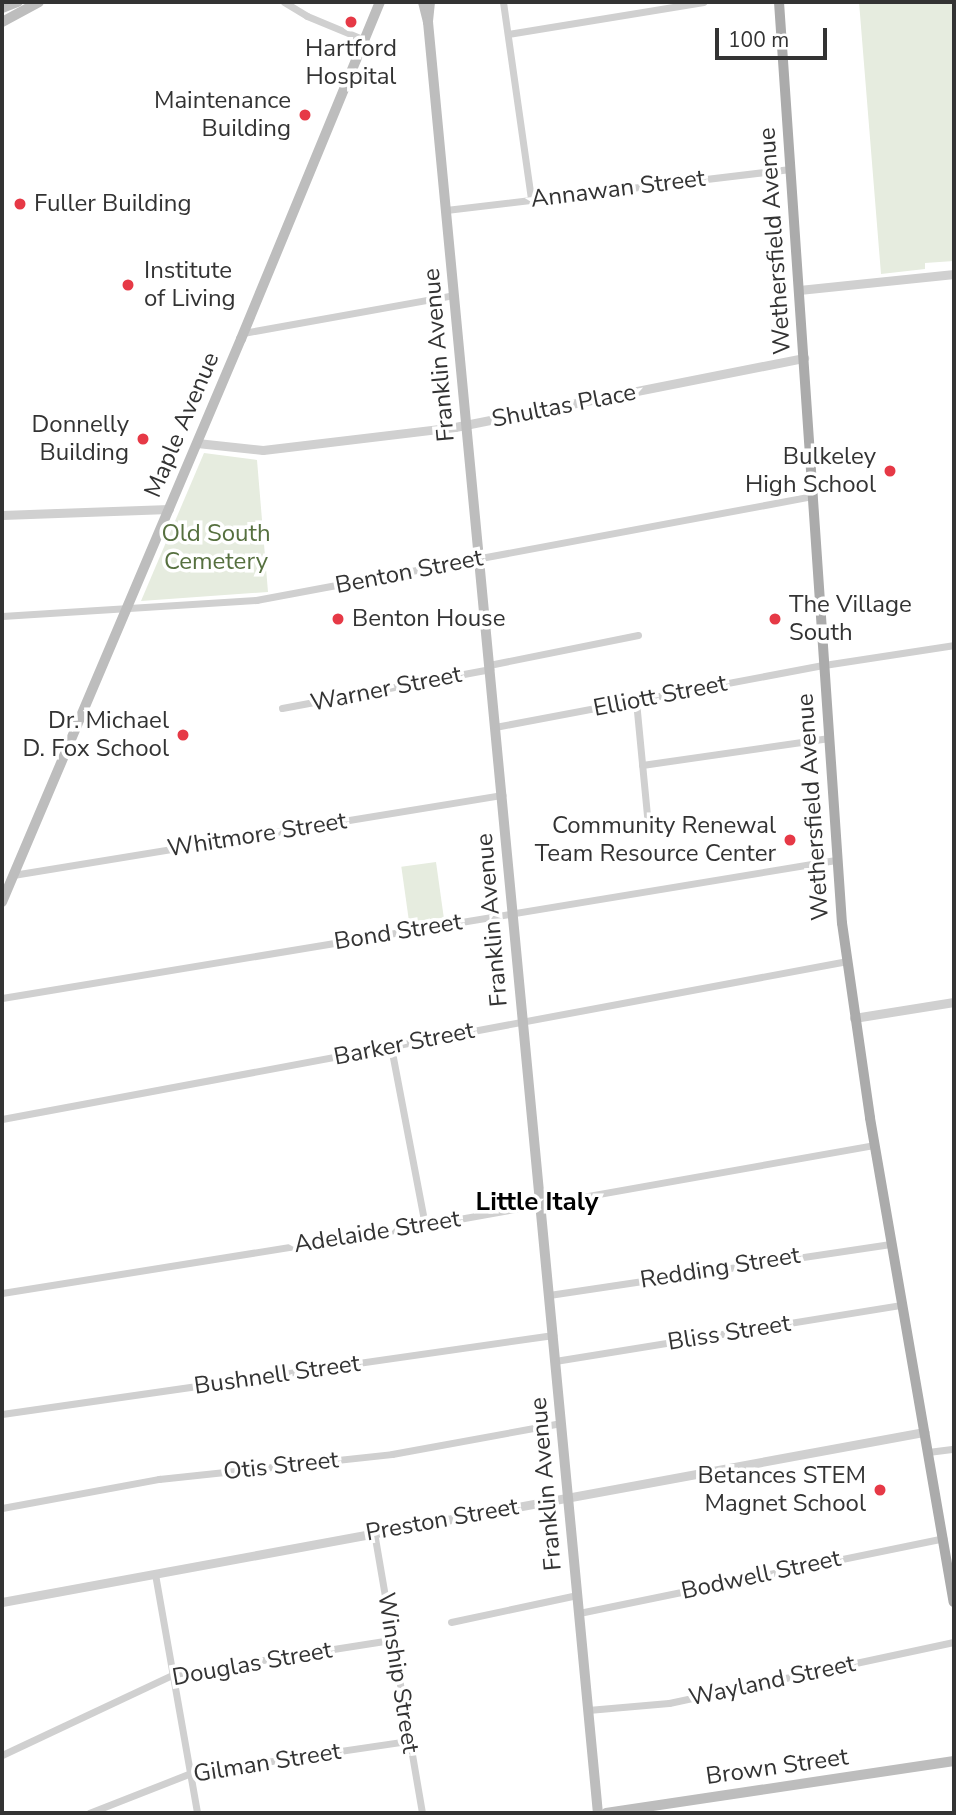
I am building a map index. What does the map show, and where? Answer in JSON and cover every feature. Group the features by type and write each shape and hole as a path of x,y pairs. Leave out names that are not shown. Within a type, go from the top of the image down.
{"main road":[{"path":"2,8 18,2"},
{"path":"2,20 39,2"},
{"name":"Maple Avenue","path":"2,902 380,2"},
{"name":"Franklin Avenue","path":"423,2 429,22"},
{"name":"Franklin Avenue","path":"430,2 429,22 446,210 598,1813"},
{"name":"Wethersfield Avenue","path":"779,2 836,860 847,961 874,1145 954,1602"},
{"name":"Brown Street","path":"606,1813 954,1761"}],"street":[{"path":"284,2 307,16 365,40"},
{"path":"503,2 531,199"},
{"path":"508,34 703,2"},
{"name":"Annawan Street","path":"446,210 791,169"},
{"path":"799,290 954,274"},
{"path":"243,333 454,295"},
{"name":"Shultas Place","path":"197,443 263,450 467,425 804,358"},
{"name":"Benton Street","path":"2,616 256,600 813,496"},
{"path":"2,515 169,509"},
{"name":"Warner Street","path":"282,708 638,635"},
{"name":"Elliott Street","path":"495,727 824,665 954,645"},
{"path":"636,701 648,825"},
{"path":"642,765 829,738"},
{"name":"Whitmore Street","path":"13,875 502,795"},
{"name":"Bond Street","path":"2,998 836,860"},
{"name":"Barker Street","path":"2,1119 847,961"},
{"path":"854,1018 954,1002"},
{"path":"391,1047 425,1225"},
{"name":"Adelaide Street","path":"2,1293 425,1225 874,1145"},
{"name":"Redding Street","path":"549,1295 892,1244"},
{"name":"Bliss Street","path":"555,1361 902,1305"},
{"name":"Bushnell Street","path":"2,1414 553,1335"},
{"name":"Otis Street","path":"2,1508 159,1479 392,1454 561,1423"},
{"name":"Preston Street","path":"2,1602 924,1432"},
{"path":"928,1452 954,1449"},
{"name":"Winship Street","path":"374,1532 422,1813"},
{"name":"Bodwell Street","path":"579,1613 943,1538"},
{"path":"155,1574 198,1813"},
{"path":"450,1622 577,1595"},
{"name":"Douglas Street","path":"2,1755 174,1674 392,1640"},
{"name":"Wayland Street","path":"588,1710 669,1703 954,1642"},
{"name":"Gilman Street","path":"89,1813 191,1773 409,1741"}],"green space":[{"path":"859,2 954,2 954,261 925,263 925,269 881,274"},
{"name":"Old South Cemetery","path":"204,453 257,460 268,592 141,601"},
{"path":"436,862 444,917 409,922 401,867"}],"place":[{"name":"Hartford Hospital","path":"351,22"},
{"name":"Maintenance Building","path":"305,115"},
{"name":"Fuller Building","path":"20,204"},
{"name":"Institute of Living","path":"128,285"},
{"name":"Donnelly Building","path":"143,439"},
{"name":"Bulkeley High School","path":"890,471"},
{"name":"Benton House","path":"338,619"},
{"name":"The Village South","path":"775,619"},
{"name":"Dr. Michael D. Fox School","path":"183,735"},
{"name":"Community Renewal Team Resource Center","path":"790,840"},
{"name":"Betances STEM Magnet School","path":"880,1490"}],"district":[{"name":"Little Italy","path":"537,1202"}]}
